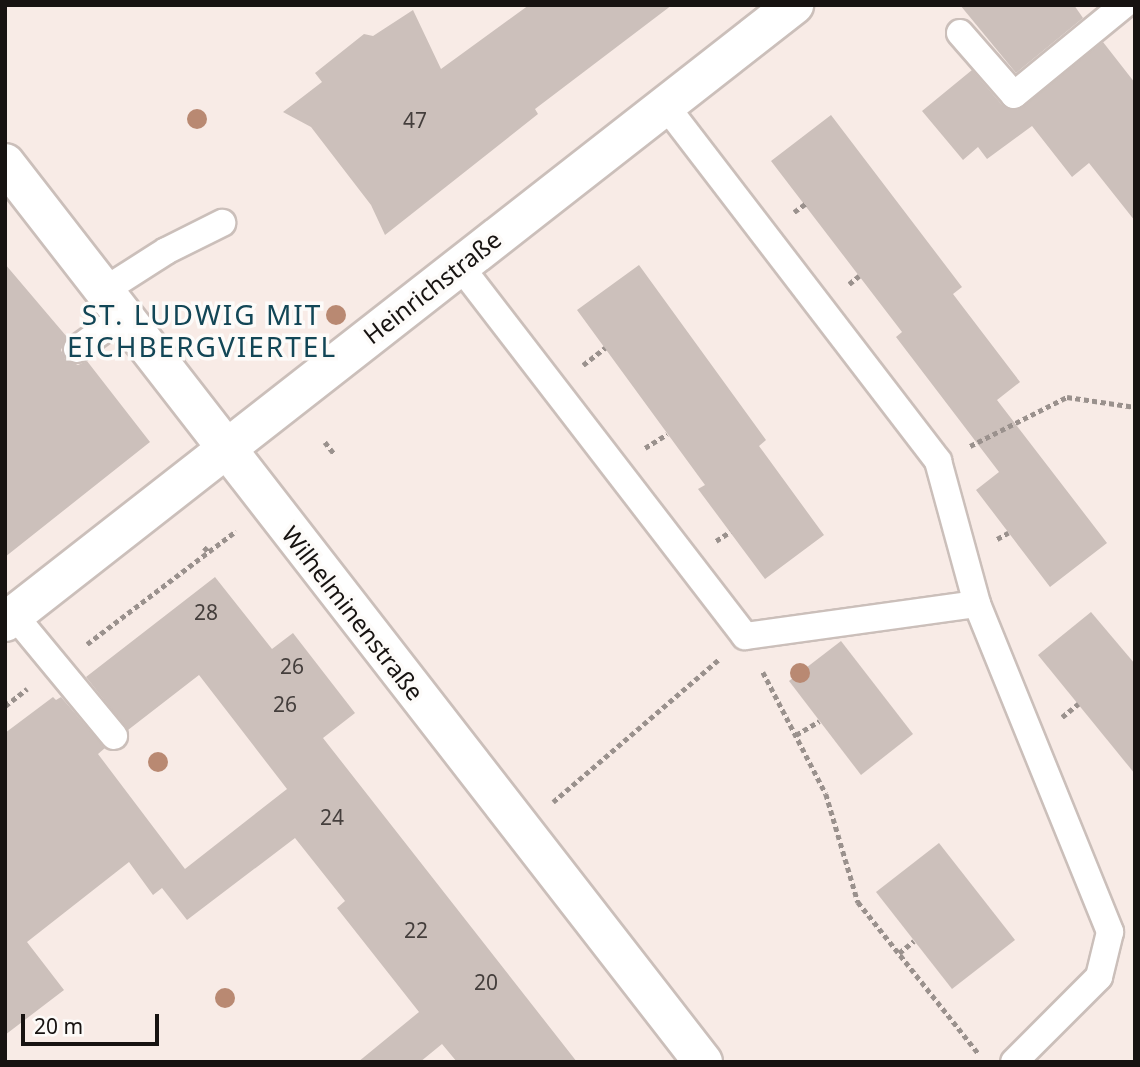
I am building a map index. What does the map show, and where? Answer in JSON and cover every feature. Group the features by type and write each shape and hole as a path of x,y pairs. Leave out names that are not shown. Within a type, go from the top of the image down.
{"street":[{"name":"Heinrichstraße","path":"9,618 794,5"},
{"name":"Wilhelminenstraße","path":"5,163 703,1062"}],"lane":[{"path":"960,33 1014,95 1124,5"},
{"path":"666,105 938,461 978,604 1110,932 1099,977 1014,1062"},
{"path":"77,349 114,303 166,251 222,223"},
{"path":"460,266 745,636 978,604"},
{"path":"9,618 57,667 114,736"}],"path":[{"path":"938,461 1067,397 1135,407"},
{"path":"325,442 335,455"},
{"path":"5,706 270,505"},
{"path":"204,547 209,552"},
{"path":"565,791 745,636 826,794 858,902 985,1062"},
{"path":"795,735 819,721"},
{"path":"899,953 915,942"}],"building":[{"path":"529,5 672,5 535,109 538,114 385,235 371,205 311,127 283,112 322,82 315,73 364,34 373,36 413,10 441,69"},
{"path":"960,5 1074,5 1083,18 1016,73"},
{"path":"1103,42 1135,83 1135,221 1089,163 1072,177 1032,126 987,159 978,147 963,160 922,111 972,70 1002,105 1017,110"},
{"path":"831,115 962,287 953,294 1020,382 997,400 1107,543 1050,587 976,490 999,472 896,337 902,332 771,161"},
{"path":"5,264 67,337 61,350 65,359 78,365 87,361 150,442 5,557"},
{"path":"639,265 766,440 759,446 824,535 765,579 698,489 705,485 577,310"},
{"path":"215,577 272,649 293,633 355,713 323,738 577,1062 457,1062 442,1044 420,1062 358,1062 419,1012 337,908 345,901 295,838 187,920 162,888 153,895 129,862 27,942 64,990 5,1035 5,733 53,697 56,700 61,697 105,748 98,754 185,869 287,789 199,675 128,730 86,677"},
{"path":"1091,612 1135,664 1135,774 1038,655"},
{"path":"841,641 913,734 861,775 789,681"},
{"path":"939,843 1015,940 952,989 876,892"}],"district":[{"name":"ST. LUDWIG MIT EICHBERGVIERTEL","path":"202,330"}]}
